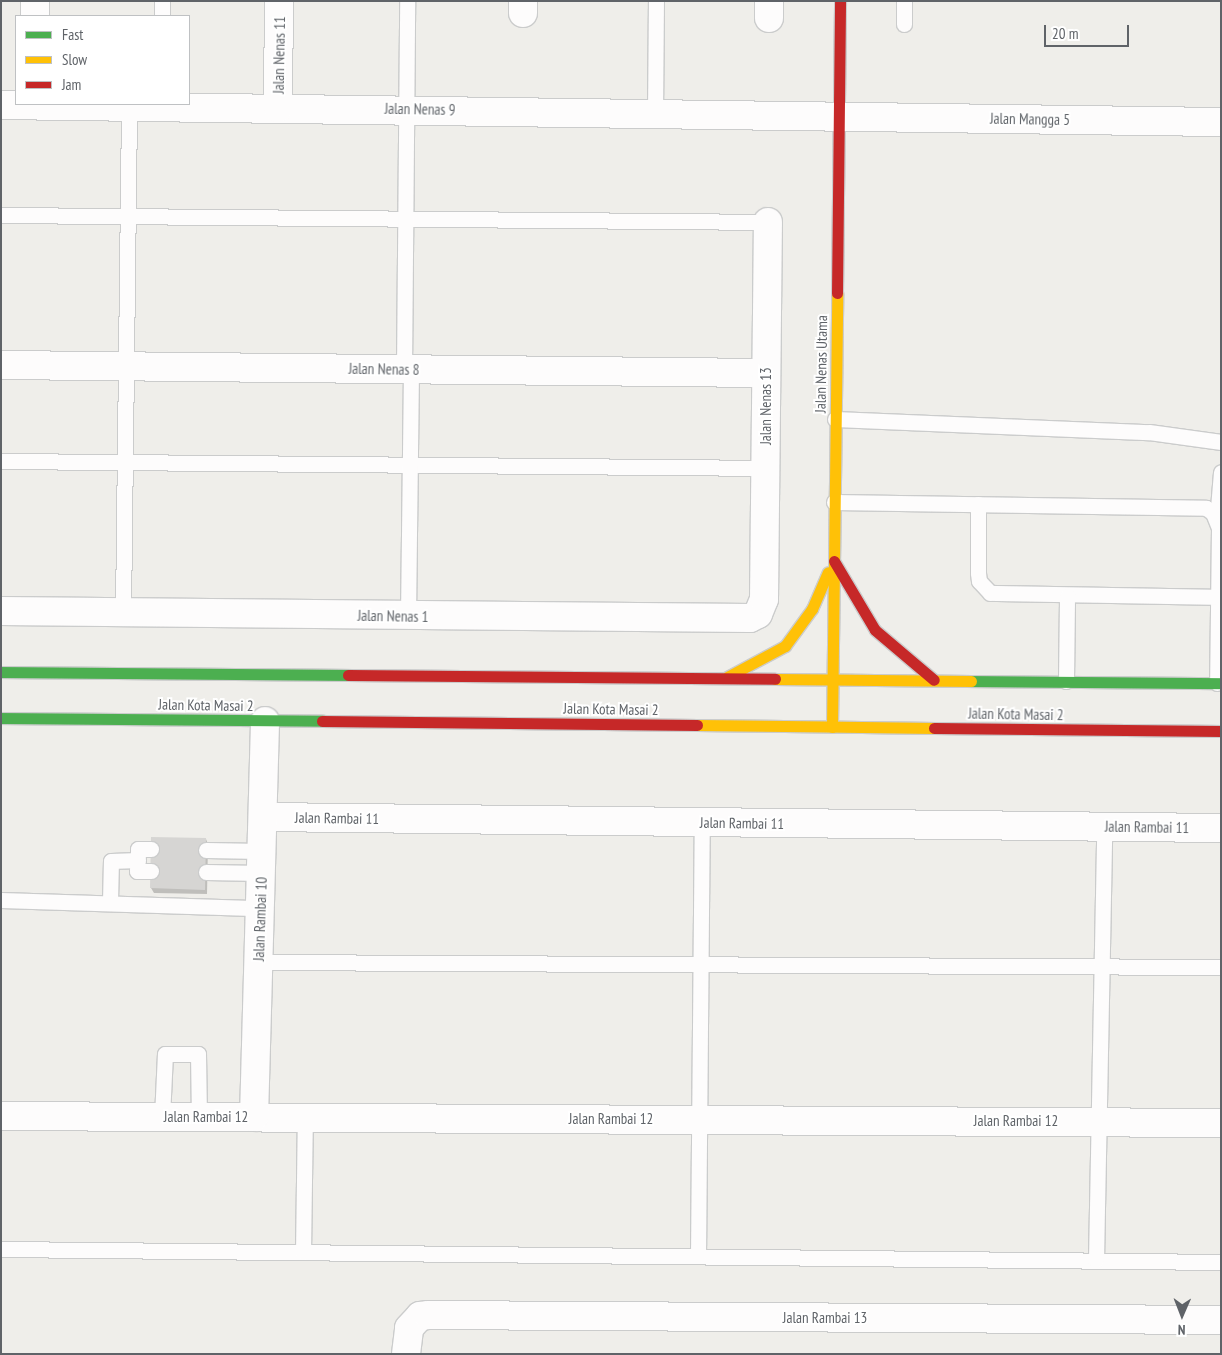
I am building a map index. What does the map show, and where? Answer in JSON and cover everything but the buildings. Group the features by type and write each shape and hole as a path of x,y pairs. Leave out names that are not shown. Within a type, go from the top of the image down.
{"main road":[{"name":"Jalan Nenas Utama","path":"832,727 840,1"},
{"path":"725,678 785,646 812,609 833,559"},
{"path":"833,559 875,630 934,680"},
{"name":"Jalan Kota Masai 2","path":"1,672 1219,683"},
{"name":"Jalan Kota Masai 2","path":"1,718 1221,731"}],"street":[{"path":"34,15 35,1"},
{"name":"Jalan Nenas 11","path":"278,108 279,1"},
{"name":"Jalan Nenas 9","path":"1,105 129,107 161,105 838,117"},
{"name":"Jalan Mangga 5","path":"838,117 1221,122"},
{"name":"Jalan Nenas 13","path":"764,590 768,222"},
{"name":"Jalan Nenas 8","path":"1,365 766,372"},
{"name":"Jalan Nenas 1","path":"1,611 742,620 758,614 764,590"},
{"name":"Jalan Rambai 10","path":"254,1117 266,721"},
{"name":"Jalan Rambai 11","path":"263,818 1221,828"},
{"name":"Jalan Rambai 12","path":"1,1116 1221,1122"},
{"name":"Jalan Rambai 13","path":"406,1354 408,1328 420,1316 430,1315 1221,1320"}],"lane":[{"path":"162,1 162,15"},
{"path":"407,1 405,218 410,465 408,616"},
{"path":"655,113 656,1"},
{"path":"904,1 904,24"},
{"path":"123,613 129,107"},
{"path":"1,215 768,222"},
{"path":"835,419 1149,432 1221,442"},
{"path":"1,461 766,468"},
{"path":"1219,683 1217,520 1221,472"},
{"path":"834,502 1198,507 1213,513 1217,520"},
{"path":"978,504 978,573 984,588 998,594 1218,597"},
{"path":"1066,596 1066,681"},
{"path":"698,1256 702,822"},
{"path":"1096,1260 1104,826"},
{"path":"151,849 138,849 137,871 151,871"},
{"path":"206,850 261,862"},
{"path":"110,901 111,861 138,860"},
{"path":"206,872 261,862"},
{"path":"1,900 110,901 260,908"},
{"path":"258,962 1221,967"},
{"path":"162,1117 165,1054 198,1054 198,1117"},
{"path":"302,1252 305,1117"},
{"path":"1,1249 1221,1262"}],"traffic: fast":[{"path":"1,672 348,675"},
{"path":"971,681 1221,683"},
{"path":"1,718 322,721"}],"traffic: slow":[{"path":"832,727 837,293"},
{"path":"727,677 785,646 812,609 828,572"},
{"path":"775,679 971,681"},
{"path":"697,725 934,728"}],"traffic: jam":[{"path":"837,293 840,1"},
{"path":"834,561 875,630 934,680"},
{"path":"348,675 775,679"},
{"path":"322,721 697,725"},
{"path":"934,728 1221,731"}]}
